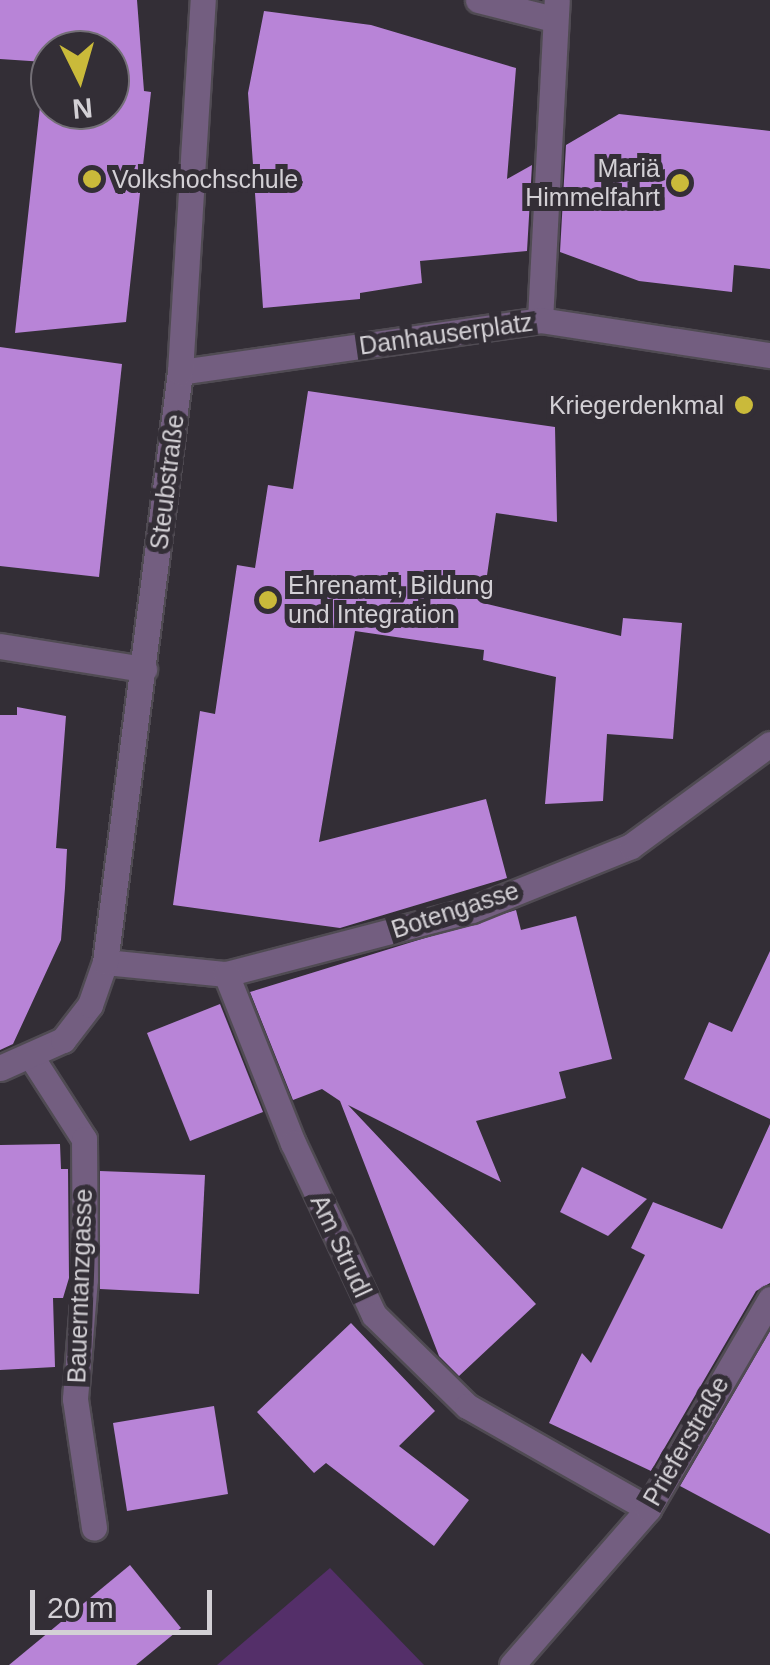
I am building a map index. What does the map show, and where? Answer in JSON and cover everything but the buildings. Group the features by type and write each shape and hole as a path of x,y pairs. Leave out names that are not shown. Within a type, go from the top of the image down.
{"street":[{"name":"Steubstraße","path":"105,962 180,372 203,0"},
{"path":"478,0 555,10 540,320"},
{"name":"Danhauserplatz","path":"180,372 540,320 770,355"},
{"path":"0,646 144,669"},
{"name":"Botengasse","path":"105,962 226,974 472,910 631,846 770,744"},
{"path":"0,1068 32,1058 63,1040 90,1005 105,962"},
{"name":"Am Strudl","path":"226,974 293,1143 374,1315 466,1406 648,1509"},
{"name":"Bauerntanzgasse","path":"32,1058 84,1140 85,1279 75,1399 94,1528"},
{"name":"Prieferstraße","path":"512,1665 648,1509 770,1299"}],"shaded area":[{"path":"330,1568 424,1665 217,1665"}],"place":[{"name":"Volkshochschule","path":"92,179"},
{"name":"Mariä Himmelfahrt","path":"680,183"},
{"name":"Kriegerdenkmal","path":"744,405"},
{"name":"Ehrenamt, Bildung und Integration","path":"268,600"}]}
